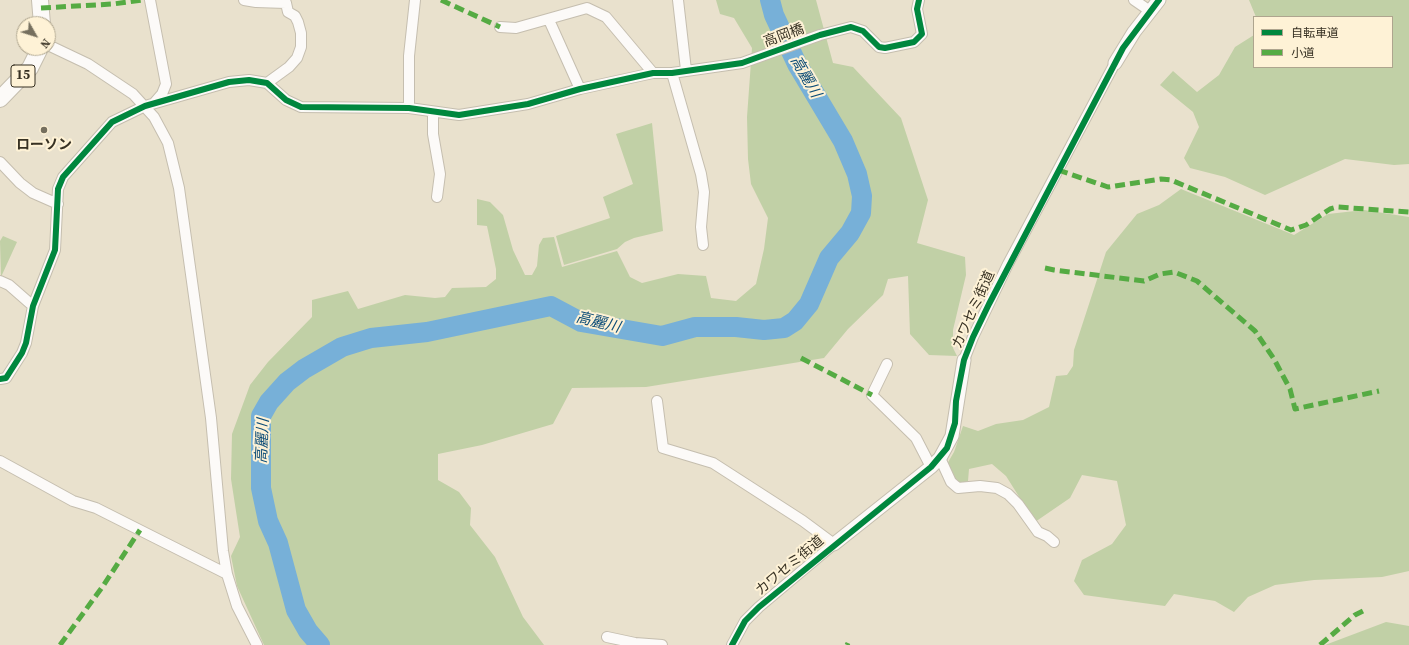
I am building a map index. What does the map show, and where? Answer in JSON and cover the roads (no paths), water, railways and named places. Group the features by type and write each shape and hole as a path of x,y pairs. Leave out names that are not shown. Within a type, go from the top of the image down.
{"main road":[{"path":"40,0 41,16"},
{"name":"15","path":"0,99 30,68 36,56"}],"street":[{"path":"150,0 166,79 166,84 162,94 155,102"},
{"path":"0,379 6,378 22,353 26,343 33,306 55,250 58,189 63,177 112,122 155,102 229,82 249,80 266,83 289,67 297,58 301,47 301,33 295,16 288,12 286,3 244,0"},
{"path":"409,108 409,56 415,0"},
{"path":"678,0 686,70"},
{"name":"高岡橋","path":"266,83 286,100 301,106 409,108 459,116 512,107 580,89 653,73 672,73 756,59 820,35 851,27 863,31 879,47 885,48 914,42 922,34 917,9 919,0"},
{"path":"1134,0 1150,11"},
{"name":"カワセミ街道","path":"732,645 746,621 759,607 834,544 935,463 952,436 964,360 973,337 1008,264 1115,63 1134,32 1159,0"},
{"path":"500,27 516,28 549,20 587,8 606,17 653,73"},
{"path":"549,20 580,89"},
{"path":"56,50 88,64 118,82 154,117 168,143 179,188 212,426 223,551 227,574 237,606 257,645"},
{"path":"672,73 701,174 704,192 701,227 704,245"},
{"path":"433,112 432,134 440,174 437,197"},
{"path":"0,162 20,183 34,193 58,204"},
{"path":"0,281 9,285 33,306"},
{"path":"887,364 872,395 916,438 951,482 958,488 980,486 996,488 1008,494 1018,504 1038,532 1047,536 1054,542"},
{"path":"657,401 663,448 713,462 803,521 834,544"},
{"path":"0,461 73,501 96,508 227,574"},
{"path":"607,637 635,643 662,645"}],"waterway":[{"name":"高麗川","path":"320,645 308,631 296,610 278,543 268,521 261,488 261,416 269,402 287,382 304,369 342,347 371,338 427,332 551,306 581,322 662,336 695,327 736,327 764,330 784,328 795,321 809,304 829,258 850,233 861,213 862,196 857,174 843,141 797,64 774,15 770,0"}],"place":[{"name":"ローソン","path":"44,130"}]}
